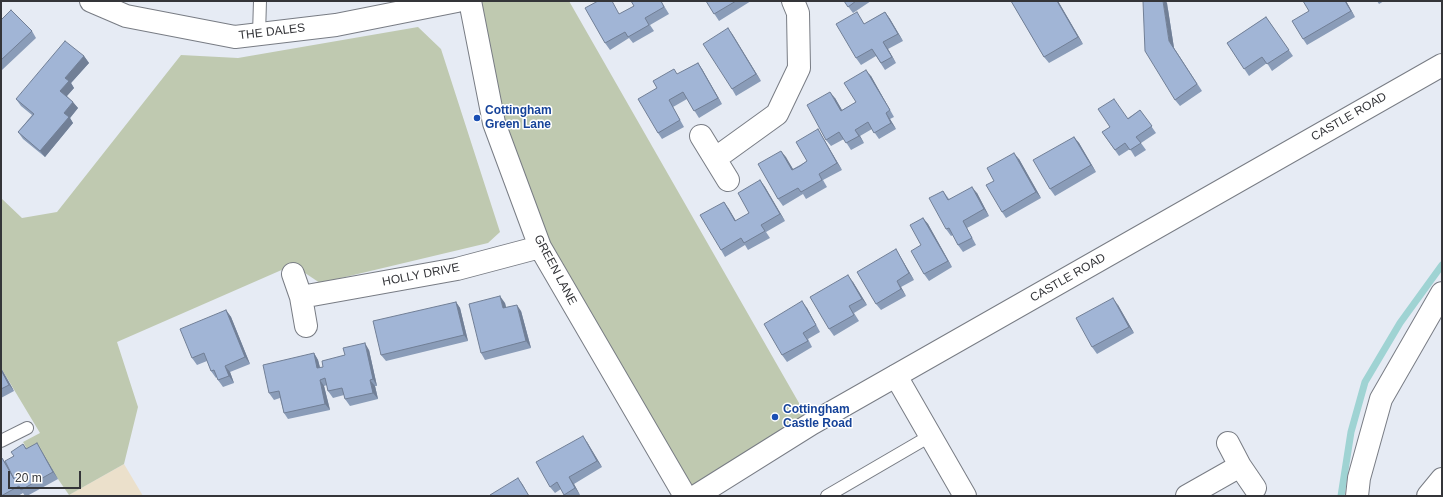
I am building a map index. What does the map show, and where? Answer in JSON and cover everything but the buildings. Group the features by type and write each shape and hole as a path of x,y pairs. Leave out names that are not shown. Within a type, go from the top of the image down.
{"street":[{"name":"THE DALES","path":"91,1 126,16 235,37 336,24 457,1"},
{"name":"GREEN LANE","path":"470,1 494,123 540,247 685,496"},
{"path":"716,158 777,114 799,68 798,12 793,1"},
{"name":"CASTLE ROAD","path":"696,496 811,424 1442,65"},
{"path":"701,136 716,158 728,180"},
{"name":"HOLLY DRIVE","path":"301,297 457,269 540,247"},
{"path":"293,274 301,297 306,326"},
{"path":"1357,496 1359,478 1381,399 1442,293"},
{"path":"896,376 965,496"},
{"path":"1228,443 1240,466 1257,492"},
{"path":"1187,496 1240,466"},
{"path":"1428,496 1442,479"}],"lane":[{"path":"259,34 260,1"},
{"path":"1,441 27,428"},
{"path":"827,496 930,436"}],"shaded area":[{"path":"124,464 143,496 67,496"}],"green space":[{"path":"470,1 569,1 811,424 696,496 540,247"},
{"path":"418,27 441,49 500,232 488,243 320,283 293,265 117,342 138,407 124,464 69,495 58,479 28,451 23,442 40,433 1,368 1,198 22,218 57,212 181,55 238,58"}],"waterway":[{"path":"1341,496 1351,432 1365,382 1400,323 1442,265"}],"place":[{"name":"Cottingham Green Lane","path":"477,118"},
{"name":"Cottingham Castle Road","path":"775,417"}]}
